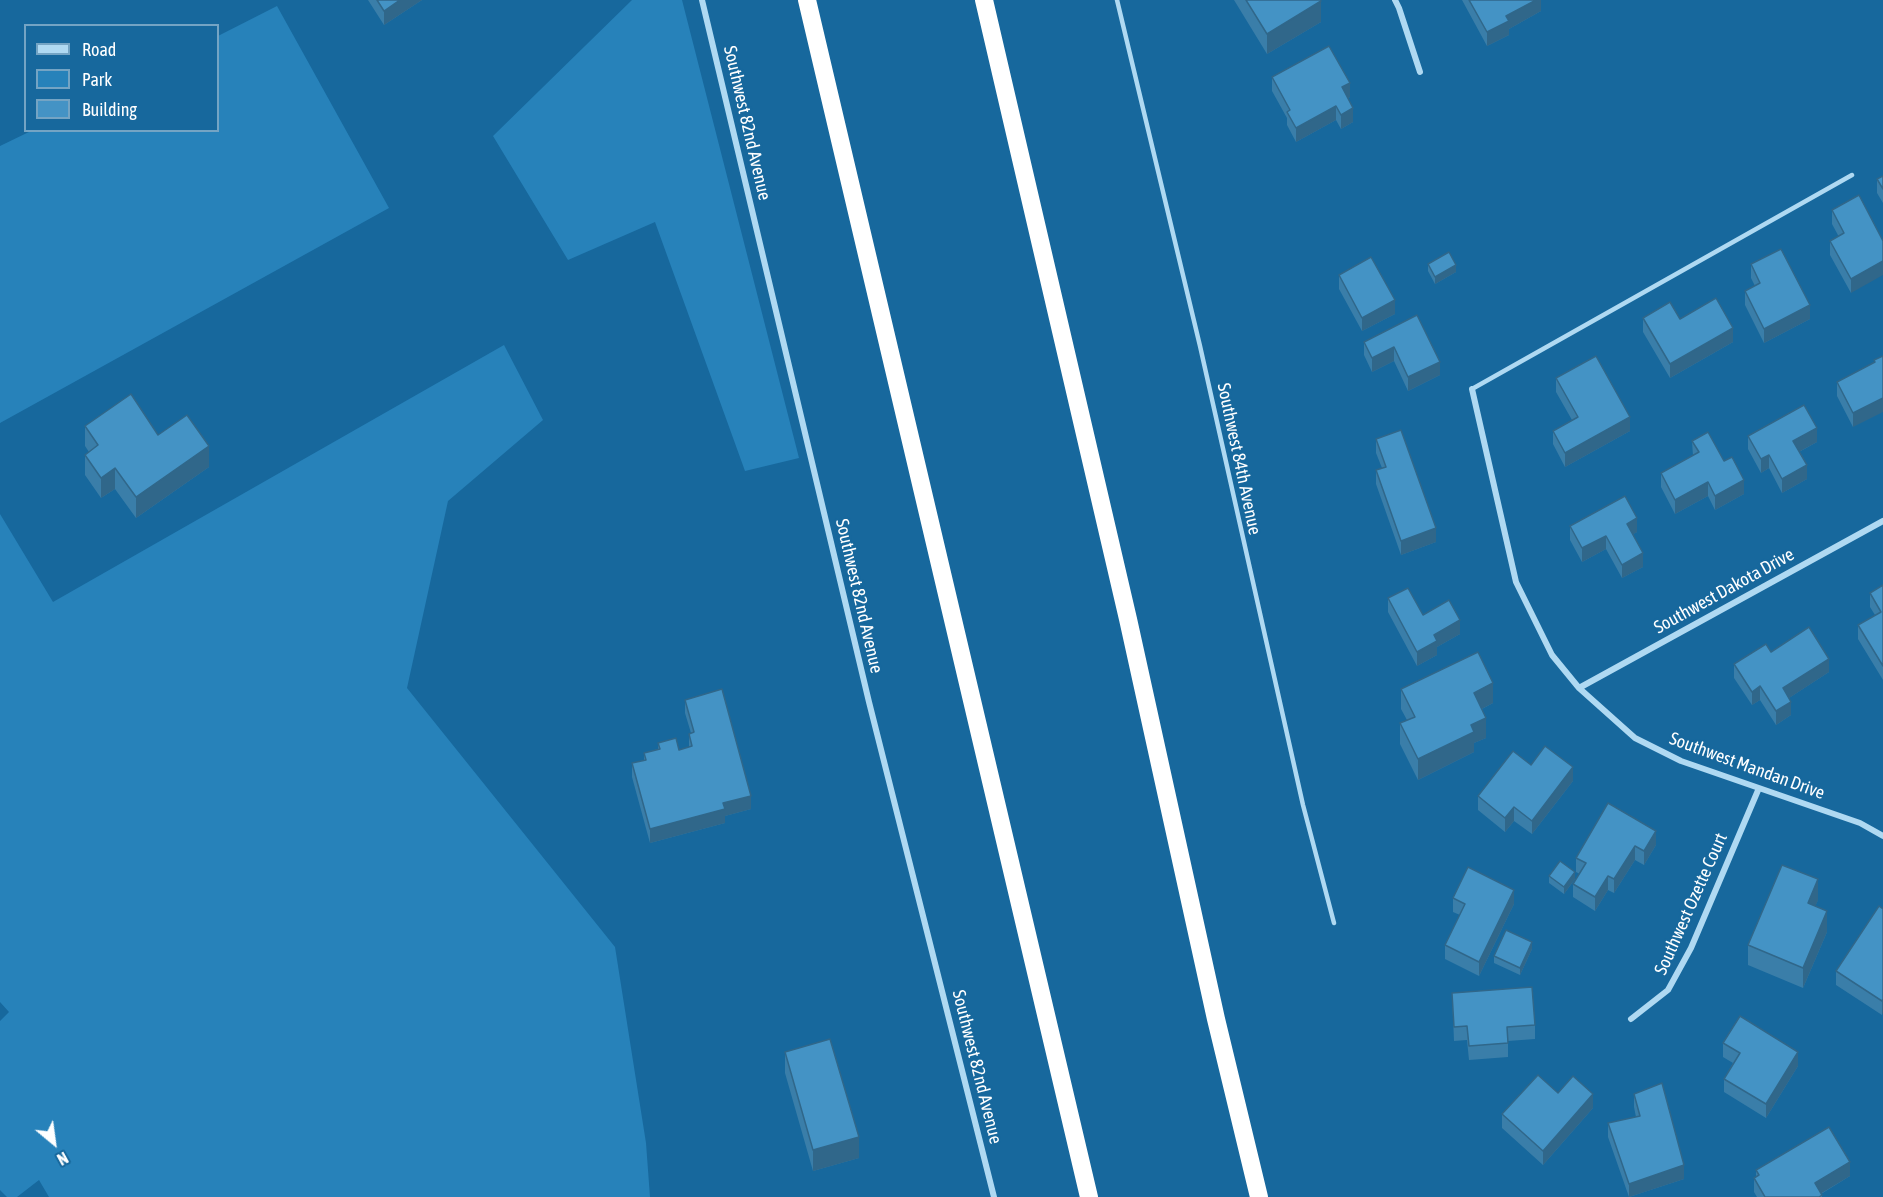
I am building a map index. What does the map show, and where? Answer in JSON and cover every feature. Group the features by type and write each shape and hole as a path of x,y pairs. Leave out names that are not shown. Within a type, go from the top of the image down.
{"highway":[{"path":"807,0 1089,1197"},
{"path":"984,0 1128,619 1216,1019 1259,1197"}],"street":[{"name":"Southwest 82nd Avenue","path":"702,0 869,702 994,1197"},
{"path":"1395,0 1420,72"},
{"name":"Southwest Mandan Drive","path":"1472,389 1516,582 1552,655 1579,688 1635,738 1682,761 1860,823 1883,836"},
{"name":"Southwest Dakota Drive","path":"1579,688 1883,521"},
{"name":"Southwest Ozette Court","path":"1631,1019 1668,990 1691,948 1759,788"}],"lane":[{"name":"Southwest 84th Avenue","path":"1117,0 1200,346 1303,805 1334,924"},
{"path":"1472,389 1852,175"}],"green space":[{"path":"632,0 682,0 799,458 745,471 655,222 568,260 493,136"},
{"path":"277,6 389,208 0,423 0,146 29,132 219,132 219,35"},
{"path":"504,345 543,420 448,501 407,688 615,947 646,1143 650,1197 49,1197 39,1180 17,1197 7,1197 0,1190 0,1021 9,1012 0,1002 0,514 53,602"}],"building":[{"path":"377,0 400,0 384,11"},
{"path":"1246,0 1320,0 1321,1 1267,34"},
{"path":"1469,0 1536,0 1506,16 1509,21 1487,32"},
{"path":"1329,46 1350,83 1342,87 1353,108 1341,115 1336,106 1296,128 1287,112 1290,110 1272,77"},
{"path":"1883,176 1883,189 1877,179"},
{"path":"1859,195 1883,241 1883,261 1851,279 1830,241 1844,233 1832,210"},
{"path":"1781,249 1810,305 1764,329 1745,291 1760,283 1751,264"},
{"path":"1449,252 1456,265 1435,277 1428,264"},
{"path":"1371,257 1395,300 1362,318 1339,275"},
{"path":"1716,298 1733,328 1670,364 1643,318 1670,302 1680,319"},
{"path":"1417,315 1440,362 1408,377 1394,347 1372,358 1364,342"},
{"path":"1596,356 1630,417 1565,453 1553,431 1578,417 1556,378"},
{"path":"1883,356 1883,398 1853,413 1837,382"},
{"path":"131,394 158,435 187,415 209,446 136,497 115,468 101,478 85,455 98,445 85,426"},
{"path":"1804,405 1817,428 1793,441 1807,465 1782,479 1769,455 1761,459 1748,436"},
{"path":"1401,430 1436,528 1401,541 1376,470 1386,467 1376,439"},
{"path":"1708,432 1724,461 1732,457 1744,480 1715,496 1708,482 1675,500 1661,473 1699,452 1692,441"},
{"path":"1625,496 1637,518 1627,524 1643,553 1622,565 1606,536 1582,548 1570,526"},
{"path":"1883,585 1883,666 1858,625 1881,612 1870,593"},
{"path":"1408,588 1423,615 1449,600 1460,620 1434,635 1437,641 1417,652 1388,598"},
{"path":"1809,627 1829,659 1783,688 1791,702 1776,711 1760,686 1752,692 1734,664 1766,644 1771,652"},
{"path":"1478,652 1493,683 1474,693 1486,718 1471,725 1474,732 1418,759 1400,723 1415,717 1401,689"},
{"path":"722,689 751,796 723,803 725,809 650,829 632,763 646,760 644,753 660,749 658,743 676,738 679,750 692,746 689,734 694,732 685,700"},
{"path":"1545,746 1573,767 1532,821 1514,807 1505,818 1478,796 1513,751 1531,765"},
{"path":"1608,803 1656,831 1644,851 1635,846 1614,879 1608,876 1595,897 1573,884 1586,863 1576,858"},
{"path":"1560,861 1575,872 1564,887 1549,876"},
{"path":"1782,865 1818,879 1808,903 1827,911 1803,968 1748,945"},
{"path":"1468,867 1514,890 1479,962 1445,945 1465,904 1453,898"},
{"path":"1879,906 1883,909 1882,1001 1836,971"},
{"path":"1506,930 1532,942 1520,968 1494,956"},
{"path":"1532,987 1535,1025 1507,1027 1508,1043 1469,1046 1467,1026 1454,1027 1452,993"},
{"path":"1740,1016 1798,1052 1766,1104 1724,1079 1740,1053 1723,1043"},
{"path":"830,1039 859,1137 813,1150 785,1052"},
{"path":"1538,1075 1558,1093 1573,1076 1593,1094 1543,1151 1502,1114"},
{"path":"1662,1083 1684,1165 1629,1184 1608,1123 1640,1116 1634,1094"},
{"path":"1829,1127 1850,1162 1815,1183 1822,1195 1819,1197 1765,1197 1754,1178 1759,1175 1756,1170"}]}
